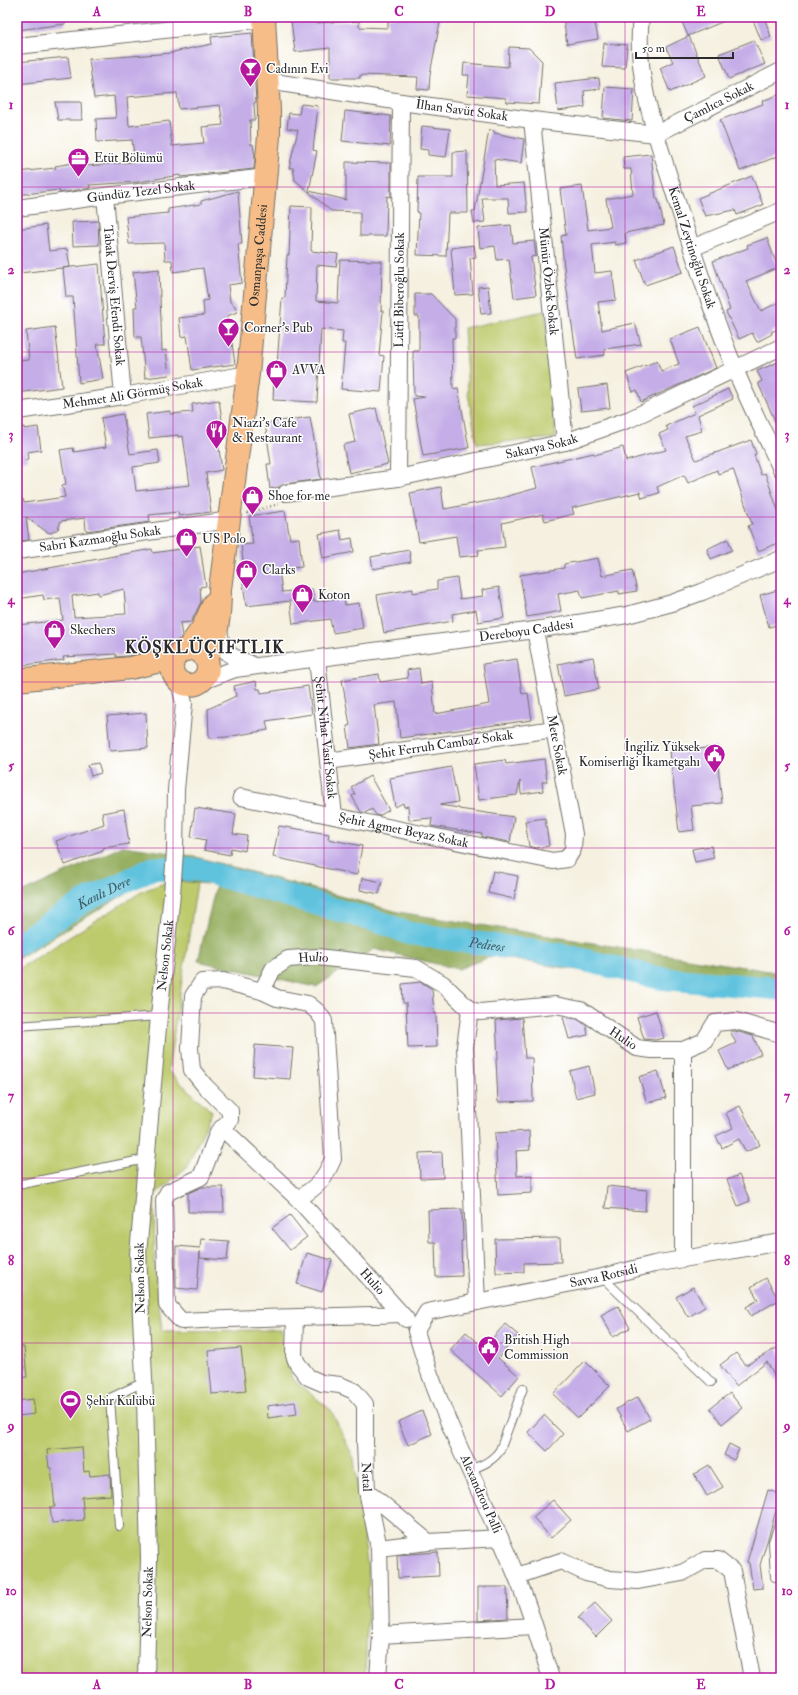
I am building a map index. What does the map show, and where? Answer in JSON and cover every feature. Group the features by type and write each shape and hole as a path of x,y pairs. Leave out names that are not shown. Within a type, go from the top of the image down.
{"main road":[{"name":"Osmanpaşa Caddesi","path":"191,670 214,643 219,620 220,589 231,517 248,374 268,136 268,81 264,18"},
{"name":"Osmanpaşa Caddesi","path":"191,670 203,627 220,589"},
{"name":"Dereboyu Caddesi","path":"17,680 77,672 130,668 191,670"}],"street":[{"name":"Kemal Zeytinoğlu Sokak","path":"641,17 641,64 644,85 656,134 692,248 735,369 781,469"},
{"path":"17,46 264,18"},
{"name":"Çamlıca Sokak","path":"656,134 781,71"},
{"name":"İlhan Savüt Sokak","path":"268,81 401,102 532,120 656,134"},
{"name":"Lütfi Biberoğlu Sokak","path":"398,478 401,102"},
{"name":"Münür Özbek Sokak","path":"532,120 565,442"},
{"name":"Gündüz Tezel Sokak","path":"17,208 105,196 265,178"},
{"name":"Tabak Derviş Efendi Sokak","path":"105,196 123,396"},
{"path":"692,248 781,211"},
{"name":"Sakarya Sokak","path":"290,492 398,478 565,442 630,419 781,347"},
{"name":"Mehmet Ali Görmüş Sokak","path":"17,411 123,396 248,374"},
{"name":"Sabri Kazmaoğlu Sokak","path":"17,551 231,517"},
{"name":"Dereboyu Caddesi","path":"191,670 317,659 602,620 654,608 702,592 781,559"},
{"path":"219,620 222,647 235,658 255,664"},
{"name":"Mete Sokak","path":"535,630 574,834 573,849 567,859"},
{"name":"Şehit Nihat Vasif Sokak","path":"317,659 334,816"},
{"name":"Nelson Sokak","path":"146,1678 149,1558 144,1382 138,1254 159,1016 173,880 176,790 184,703 191,670"},
{"name":"Şehit Ferruh Cambaz Sokak","path":"328,761 554,729"},
{"name":"Şehit Agmet Beyaz Sokak","path":"241,797 553,861 567,859"},
{"name":"Hulio","path":"262,991 273,969 288,959 317,956 416,968 443,984 470,1010 480,1012 555,1005 581,1010 637,1048 652,1050 683,1050 704,1041 715,1023 736,1021 781,1034"},
{"path":"298,1199 315,1188 327,1174 333,1159 324,1021 318,1012 308,1004 277,998 262,991 223,981 202,982 193,996 190,1048 192,1070 204,1086 230,1111 230,1120 218,1132 201,1177 168,1192 164,1200 167,1305 181,1321 231,1318 295,1318 401,1314"},
{"path":"470,1010 465,1047 476,1302"},
{"path":"683,1050 683,1259"},
{"name":"Hulio","path":"222,1128 298,1199 416,1332"},
{"name":"Savva Rotsidi","path":"416,1332 427,1312 602,1277 654,1264 781,1242"},
{"name":"Natal","path":"295,1318 294,1355 297,1364 308,1377 322,1383 340,1385 354,1391 365,1404 367,1491 379,1548 381,1635 378,1678"},
{"name":"Alexandrou Palli","path":"416,1332 426,1364 470,1470 517,1576 551,1678"},
{"path":"367,1491 428,1542"},
{"path":"379,1548 428,1542 500,1538"},
{"path":"517,1576 561,1561 586,1573 610,1579 638,1582 682,1572 705,1560 718,1560 732,1571 752,1678"},
{"path":"381,1635 534,1626"}],"lane":[{"path":"17,1026 159,1016"},
{"path":"17,1185 146,1159"},
{"path":"602,1277 711,1382"},
{"path":"119,1526 110,1398 144,1382"},
{"path":"470,1470 485,1464 496,1456 500,1450 523,1388"},
{"path":"775,1577 773,1542 781,1519"}],"path":[{"path":"231,517 276,506 292,498 290,492"}],"green space":[{"path":"545,311 556,438 477,444 468,393 464,328"},
{"path":"123,846 192,856 398,912 781,973 781,997 633,979 492,956 458,969 374,949 316,987 198,961 216,885 155,878 138,886 17,959 17,895"},
{"path":"199,870 168,1071 212,1112 187,1167 154,1195 155,1271 162,1331 281,1330 292,1379 331,1410 354,1459 369,1579 365,1678 17,1678 17,970 143,891"}],"building":[{"path":"17,17 65,17 65,24 17,30"},
{"path":"388,17 441,17 430,74 429,90 417,89 418,77 360,75 360,78 330,78 330,48 295,52 291,21 316,18 316,23 359,21 359,27 388,28"},
{"path":"563,17 594,17 598,39 567,44"},
{"path":"680,17 734,17 688,36"},
{"path":"764,17 771,37 761,40 753,20"},
{"path":"252,33 256,102 254,103 255,120 250,120 251,145 253,144 255,157 254,169 180,177 180,175 138,182 89,185 90,188 60,193 59,190 17,195 17,172 56,168 55,166 85,161 86,166 135,162 132,140 97,142 96,119 116,118 114,96 94,98 89,59 173,53 212,44 211,37","holes":["177,93 179,109 220,105 223,125 202,127 204,143 172,146 169,121 129,126 127,97"]},
{"path":"689,36 706,76 670,92 660,68 673,62 666,47"},
{"path":"754,40 765,64 729,79 719,54"},
{"path":"604,43 627,45 625,68 602,67"},
{"path":"509,47 529,48 542,61 539,104 506,102 506,98 467,95 469,75 463,75 464,63 508,67"},
{"path":"68,57 71,78 17,84 17,62"},
{"path":"599,78 600,89 584,91 585,107 558,111 555,83"},
{"path":"605,87 634,89 632,121 603,118"},
{"path":"781,94 781,155 740,171 720,120 763,104 762,101"},
{"path":"55,102 81,102 82,120 58,120"},
{"path":"301,104 318,106 313,150 317,151 309,191 346,200 346,162 391,163 391,197 387,196 386,236 360,236 360,212 331,211 295,180 293,168 289,168 298,130 287,128 289,113 299,114"},
{"path":"345,111 391,116 390,146 342,141"},
{"path":"422,126 450,129 446,157 428,155 428,150 420,149"},
{"path":"489,130 494,131 494,133 524,139 521,163 494,159 495,185 524,183 527,212 509,213 508,198 482,198 485,222 474,223 472,211 475,211"},
{"path":"467,151 468,213 448,213 446,256 417,255 419,212 417,212 418,177 453,177 453,152"},
{"path":"651,154 656,199 658,199 664,225 625,233 626,243 615,245 615,242 592,245 595,273 612,271 616,300 598,302 602,330 635,323 641,344 604,349 605,355 577,359 565,277 561,236 566,235 560,189 582,186 588,230 611,227 606,199 633,194 631,169 624,169 623,157"},
{"path":"752,176 763,205 737,215 735,210 705,216 698,198"},
{"path":"238,191 242,244 238,244 242,283 228,285 230,302 235,306 237,312 227,316 229,337 231,337 235,364 192,370 187,336 181,337 179,318 204,315 203,301 208,300 203,268 173,272 172,260 165,260 164,243 129,244 126,217 168,213 168,209 201,204 201,201"},
{"path":"291,206 312,207 311,251 338,254 336,267 317,265 316,301 338,303 340,260 382,261 381,311 383,311 379,355 384,356 381,392 341,389 345,343 342,343 343,331 321,329 317,402 273,400 282,298 285,298 287,255 289,255"},
{"path":"98,221 99,245 73,246 72,222"},
{"path":"46,225 49,251 67,249 70,267 20,273 17,247 17,229"},
{"path":"511,225 513,243 534,241 536,256 531,257 536,295 514,298 509,259 497,260 495,246 480,248 478,228"},
{"path":"767,238 778,268 746,281 761,311 781,301 781,328 771,332 772,334 757,342 752,333 739,339 726,312 730,310 713,261 748,248 747,245"},
{"path":"474,245 476,257 470,258 473,294 455,295 451,248"},
{"path":"674,246 683,272 645,285 636,260"},
{"path":"99,264 105,344 97,344 103,379 79,383 73,297 66,297 63,268"},
{"path":"159,269 162,351 166,350 169,375 145,378 141,337 135,337 134,307 137,307 133,272"},
{"path":"488,286 491,313 481,314 478,287"},
{"path":"415,294 431,294 455,319 455,338 452,338 453,389 458,388 469,448 423,456 413,399 425,397 414,396 413,351 419,351 419,316 415,316"},
{"path":"55,327 62,387 17,393 17,361 29,360 26,331"},
{"path":"700,327 716,368 641,402 637,390 633,392 626,373 657,361 661,371 679,364 670,339"},
{"path":"781,361 781,434 758,383 762,381 757,371"},
{"path":"607,385 610,408 581,411 578,389"},
{"path":"728,389 733,399 698,415 702,431 685,436 696,460 751,440 756,454 754,455 761,475 765,473 781,519 781,542 758,551 748,526 752,524 733,469 718,474 717,470 688,483 684,475 657,487 659,493 642,498 640,492 572,508 574,514 545,521 543,514 502,523 505,547 478,550 479,555 459,557 456,536 419,542 410,493 441,487 444,509 494,500 537,488 532,467 594,453 595,455 623,447 626,461 666,450 659,434 668,430 666,426 695,413 692,406"},
{"path":"219,400 223,427 216,428 222,470 206,473 211,512 179,516 178,512 149,515 150,522 86,531 85,518 61,521 58,529 51,533 47,532 26,517 29,540 17,541 17,499 23,499 24,503 65,497 62,485 66,484 60,450 73,448 74,452 106,447 101,418 123,414 130,454 158,450 160,463 133,467 136,491 190,485 183,436 178,437 178,435 149,438 146,414 170,411 170,414 193,412 192,404"},
{"path":"376,408 388,464 349,473 343,445 355,442 349,414"},
{"path":"310,417 321,479 285,484 270,489 267,464 271,464 265,423"},
{"path":"24,427 24,429 38,427 41,450 27,452 28,460 17,461 17,428"},
{"path":"285,511 290,539 299,538 302,567 279,569 282,592 312,589 314,602 344,597 345,605 359,603 363,628 333,633 330,619 293,624 290,601 246,606 243,583 246,583 241,545 253,544 249,516"},
{"path":"340,530 342,540 352,538 354,552 323,558 319,534"},
{"path":"728,539 732,550 711,559 707,549"},
{"path":"200,546 206,586 200,587 201,602 191,622 180,623 182,636 176,646 128,656 116,657 116,654 63,657 64,660 17,666 17,625 63,620 60,598 44,600 43,595 17,599 17,574 152,549 153,553","holes":["124,589 126,614 74,617 72,596 98,592 98,595"]},
{"path":"409,550 411,562 373,569 371,557"},
{"path":"598,558 602,576 632,570 637,591 619,594 619,591 582,598 580,590 558,594 561,611 527,617 520,575 564,568 564,564"},
{"path":"457,578 460,599 483,596 482,590 499,587 504,618 478,622 476,610 452,614 453,621 384,633 377,595 413,589 413,593 437,589 437,581"},
{"path":"781,589 781,624 769,627 760,595"},
{"path":"593,657 599,689 564,696 558,664"},
{"path":"517,659 522,694 528,693 532,720 400,738 396,702 374,705 379,744 350,748 347,726 350,725 342,680 379,674 380,682 408,678 407,670 419,668 421,684 432,682 435,714 489,704 483,664"},
{"path":"256,681 257,689 260,689 261,693 308,686 312,714 266,721 268,730 227,737 209,738 208,709 236,696 234,686"},
{"path":"146,713 148,748 110,751 107,716"},
{"path":"716,747 722,803 691,806 694,830 679,832 670,752"},
{"path":"544,759 547,782 542,782 543,791 521,794 520,781 517,795 479,800 474,764 505,760 506,764"},
{"path":"98,763 101,773 91,776 88,765"},
{"path":"451,767 458,802 439,805 514,817 510,842 482,837 482,834 431,826 432,818 409,820 408,806 404,807 403,803 395,807 390,778"},
{"path":"370,776 389,810 379,816 376,815 372,809 365,813 361,812 352,796 355,794 351,787"},
{"path":"195,808 236,814 233,834 247,836 245,851 231,848 230,855 204,850 206,840 191,837"},
{"path":"124,809 129,844 103,848 103,851 65,865 56,841 104,824 102,813"},
{"path":"545,818 549,846 536,848 529,846 525,821"},
{"path":"279,826 329,834 328,839 362,846 357,875 273,857"},
{"path":"711,846 714,858 695,862 692,849"},
{"path":"493,871 518,876 514,899 488,893"},
{"path":"362,878 382,882 379,894 360,890"},
{"path":"421,982 432,989 434,1013 436,1013 437,1047 408,1048 406,1003 403,1003 402,984"},
{"path":"656,1011 664,1038 655,1040 644,1039 637,1017"},
{"path":"563,1017 577,1019 586,1025 588,1035 569,1039"},
{"path":"522,1018 525,1058 532,1058 533,1101 498,1102 496,1020"},
{"path":"730,1031 753,1036 761,1054 728,1070 719,1051 736,1043"},
{"path":"255,1045 293,1048 290,1079 253,1076"},
{"path":"589,1066 595,1093 576,1098 570,1071"},
{"path":"658,1071 666,1098 647,1103 639,1077"},
{"path":"740,1106 760,1145 746,1152 739,1139 722,1148 716,1136 733,1128 726,1113"},
{"path":"529,1131 530,1150 516,1151 517,1176 532,1175 532,1193 498,1195 495,1133"},
{"path":"442,1152 443,1178 420,1179 419,1153"},
{"path":"739,1175 750,1201 738,1206 727,1180"},
{"path":"607,1186 647,1190 645,1211 605,1208"},
{"path":"202,1187 223,1187 224,1212 188,1212 188,1193"},
{"path":"462,1209 462,1276 436,1277 435,1242 429,1242 428,1210"},
{"path":"290,1215 307,1237 290,1250 272,1228"},
{"path":"560,1238 561,1262 524,1263 524,1272 496,1273 495,1239"},
{"path":"201,1239 229,1241 227,1260 200,1258 200,1251 197,1290 176,1288 176,1246 200,1248"},
{"path":"307,1253 332,1260 322,1292 297,1284"},
{"path":"766,1278 779,1300 751,1316 746,1307 758,1300 751,1287"},
{"path":"693,1287 705,1307 688,1317 676,1297"},
{"path":"618,1306 630,1328 613,1337 601,1315"},
{"name":"British High Commission","path":"505,1324 518,1335 498,1358 519,1376 502,1396 450,1350 466,1332 484,1348"},
{"path":"17,1347 24,1347 27,1377 17,1378"},
{"path":"241,1348 246,1391 212,1394 208,1351"},
{"path":"777,1348 781,1355 781,1389 767,1362 736,1386 720,1365 736,1353 746,1365"},
{"path":"585,1361 610,1386 578,1418 553,1394"},
{"path":"730,1393 742,1408 722,1424 710,1408"},
{"path":"638,1397 650,1419 628,1431 616,1409"},
{"path":"33,1399 35,1414 17,1416 17,1401"},
{"path":"295,1402 297,1414 268,1418 267,1406"},
{"path":"422,1411 432,1434 408,1445 398,1422"},
{"path":"544,1415 563,1434 547,1451 528,1432"},
{"path":"729,1444 739,1449 734,1460 724,1455"},
{"path":"82,1447 84,1472 89,1471 90,1476 110,1474 111,1495 82,1497 84,1520 52,1523 50,1507 55,1507 51,1468 49,1468 47,1450"},
{"path":"709,1465 723,1487 707,1496 694,1474"},
{"path":"768,1490 781,1494 760,1565 763,1588 753,1589 749,1563 747,1562"},
{"path":"553,1500 571,1520 551,1538 533,1517"},
{"path":"438,1552 439,1576 398,1578 397,1555"},
{"path":"478,1587 507,1587 508,1618 478,1620"},
{"path":"595,1603 612,1621 596,1637 578,1618"}],"waterway":[{"name":"Pedieos","path":"17,944 85,901 153,868 199,870 386,924 407,933 563,955 659,978 781,989"}],"place":[{"name":"Cadının Evi","path":"251,88"},
{"name":"Etüt Bölümü","path":"78,178"},
{"name":"Corner's Pub","path":"229,348"},
{"name":"AVVA","path":"277,390"},
{"name":"Niazi's Cafe & Restaurant","path":"216,450"},
{"name":"Shoe for me","path":"252,516"},
{"name":"US Polo","path":"186,558"},
{"name":"Clarks","path":"246,590"},
{"name":"Koton","path":"303,614"},
{"name":"Skechers","path":"54,650"},
{"name":"İngiliz Yüksek Komiserliği İkametgahı","path":"715,774"},
{"name":"British High Commission","path":"489,1366"},
{"name":"Şehir Kulübü","path":"70,1420"}],"district":[{"name":"KÖŞKLÜÇIFTLIK","path":"205,647"}],"water label":[{"name":"Kanlı Dere","path":"104,892"}]}
